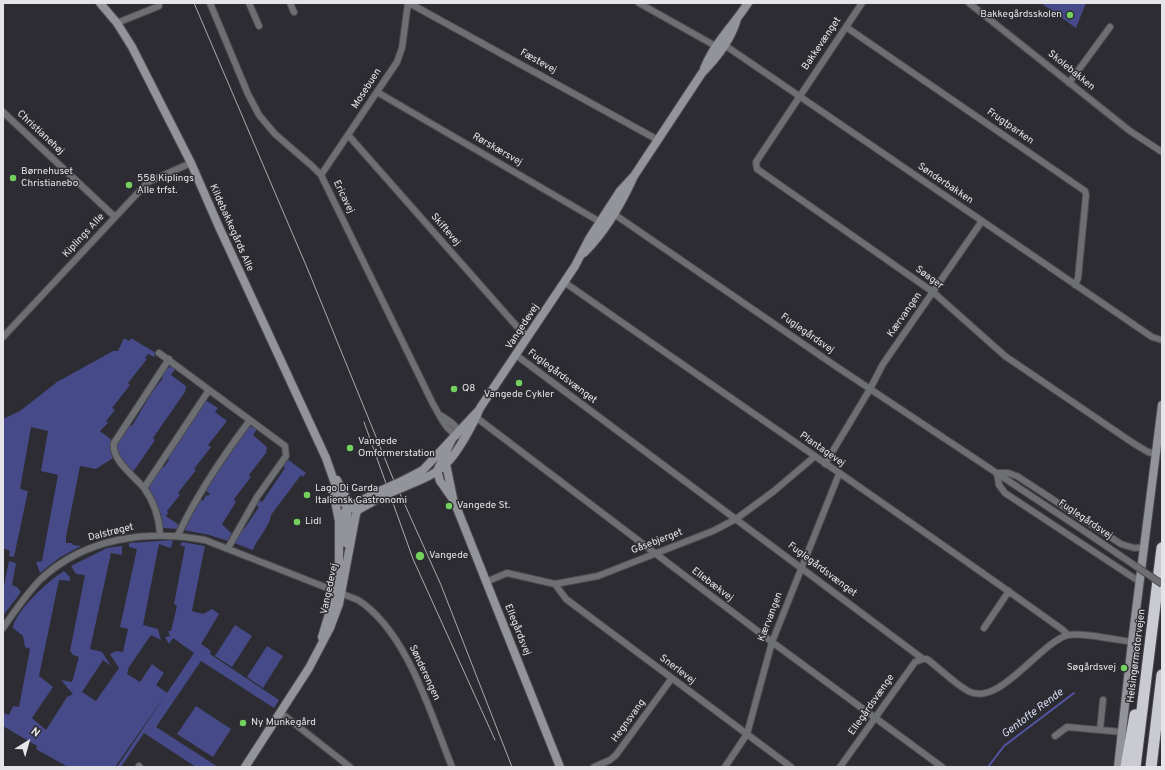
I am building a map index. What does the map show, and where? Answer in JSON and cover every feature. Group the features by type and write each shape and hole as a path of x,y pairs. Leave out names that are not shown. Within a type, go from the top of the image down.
{"highway":[{"name":"Helsingørmotorvejen","path":"1136,767 1162,548"},
{"path":"1126,767 1147,636 1152,629"},
{"path":"1151,767 1162,675"}],"street":[{"name":"Kildebakkegårds Alle","path":"100,3 117,23 151,81 191,162 218,227 268,331 330,469 343,508"},
{"path":"117,23 159,6 159,3"},
{"name":"Ericavej","path":"210,3 248,94 260,116 274,134 312,166 321,176 440,415 447,428 456,435"},
{"path":"249,3 259,26"},
{"path":"290,3 294,12"},
{"name":"Mosebuen","path":"321,176 397,62 402,48 408,3"},
{"name":"Fæstevej","path":"408,3 658,140"},
{"name":"Sønderbakken","path":"639,3 720,45 1152,337 1162,340"},
{"name":"Vangedevej","path":"338,593 343,508 437,471 446,464 464,438 480,408 581,256 589,239 611,212 620,191 634,176 720,45 731,35 738,19 748,3"},
{"name":"Bakkevænget","path":"799,97 862,3"},
{"name":"Skolebakken","path":"969,3 1130,131 1162,152"},
{"name":"Frugtparken","path":"846,26 1085,190 1086,195 1078,278 1075,285"},
{"path":"1069,83 1110,27"},
{"name":"Rørskærsvej","path":"377,92 603,223"},
{"name":"Søager","path":"799,97 756,162 757,169 933,292 1005,356 1133,443 1148,452 1156,454"},
{"name":"Christianehøj","path":"3,112 116,217"},
{"name":"Skiftevej","path":"349,136 520,330 528,336"},
{"name":"Kiplings Alle","path":"3,337 152,180 191,162"},
{"name":"Fuglegårdsvej","path":"611,212 870,389 1162,584"},
{"name":"Kærvangen","path":"826,464 883,364 982,221"},
{"name":"Plantagevej","path":"564,282 1009,591 1068,635"},
{"path":"159,353 285,446 286,456 257,497 228,548"},
{"name":"Fuglegårdsvænget","path":"516,355 923,658 927,659 968,691 977,694 985,694 994,691 1055,642 1068,635"},
{"path":"160,534 160,522 144,488 117,457 113,449 114,444 169,359"},
{"path":"144,488 209,390"},
{"path":"1118,767 1162,405"},
{"name":"Vangedevej","path":"404,485 423,470 475,417"},
{"name":"Ellebækvej","path":"475,417 654,554 875,719 942,767"},
{"path":"178,535 187,516 226,454 250,420"},
{"path":"437,471 456,435 464,438"},
{"name":"Gåsebjerget","path":"486,582 506,573 555,584 598,576 713,531 736,519 774,491 814,457"},
{"name":"Ellegårdsvej","path":"446,464 454,501 560,767"},
{"path":"423,470 437,471 446,481 454,501"},
{"name":"Ellegårdsvej","path":"437,471 440,481 454,501"},
{"name":"Fuglegårdsvej","path":"997,474 1008,473 1017,476 1122,544 1134,548 1145,547"},
{"name":"Kærvangen","path":"724,767 746,734 772,642 839,474"},
{"path":"997,474 999,485 1005,493 1140,582"},
{"path":"404,485 433,479 440,481"},
{"name":"Vangedevej","path":"245,767 281,714 309,668 320,646 338,593 358,510 382,492"},
{"path":"345,566 343,508 358,510"},
{"name":"Dalstrøget","path":"3,628 23,598 40,580 66,560 90,548 109,542 125,538 160,534 178,535 205,540 338,593"},
{"name":"Snerlevej","path":"555,584 566,599 791,767"},
{"path":"984,628 1009,591"},
{"name":"Sønderengen","path":"338,593 358,600 368,606 402,649 422,689 452,767"},
{"path":"1068,635 1132,642"},
{"name":"Ellegårdsvænge","path":"840,767 915,662 923,658"},
{"name":"Hegnsvang","path":"594,767 610,760 616,755 672,678"},
{"path":"1100,730 1102,700"},
{"path":"281,714 350,767"},
{"path":"1055,736 1068,727 1122,732"}],"shaded area":[{"name":"Bakkegårdsskolen","path":"1041,3 1086,3 1076,28"},
{"path":"124,338 129,341 131,338 156,353 154,357 148,354 145,358 147,359 128,383 130,385 112,408 115,410 106,421 108,423 100,431 113,441 110,450 113,458 96,469 80,466 66,543 81,546 59,558 40,573 36,562 42,561 58,475 41,471 48,431 31,427 20,489 28,491 14,557 9,556 10,551 3,548 3,419 20,411 57,382 113,351 118,351"},
{"path":"171,365 176,368 171,375 186,386 185,392 153,438 155,440 133,472 117,453 117,445 129,424 132,426 152,392 163,378 161,376 167,367 169,368"},
{"path":"205,400 218,408 215,412 227,421 208,445 211,447 194,469 196,470 178,493 180,495 167,511 168,513 166,516 179,525 178,529 163,528 160,512 148,488 162,466 164,467 169,460 167,458"},
{"path":"250,426 257,429 253,435 267,447 266,453 249,475 251,477 234,499 236,502 222,524 232,534 228,541 209,535 184,530 200,499 203,501 206,495 208,496 210,494 206,491 228,455"},
{"path":"287,459 306,473 303,477 301,475 271,515 268,524 253,550 234,543 242,528 244,529 259,507 256,505 259,500 262,502 285,468 283,466"},
{"path":"173,540 171,548 159,544 143,625 158,629 161,640 151,635 129,667 127,674 140,682 152,664 164,673 156,685 167,693 115,767 68,767 36,749 37,746 3,726 3,713 9,715 13,706 19,707 30,649 25,647 23,636 13,628 20,613 34,596 50,581 64,571 70,577 70,581 59,580 39,676 53,687 32,718 46,730 67,697 73,694 61,680 72,682 79,657 73,655 70,651 85,575 76,574 71,566 107,548 122,546 122,555 111,553 90,649 102,652 111,666 103,660 82,692 96,701 119,668 110,654 116,651 123,652 128,629 120,627 137,549 129,547 129,543"},
{"path":"182,542 205,546 192,611 203,614 212,609 219,614 201,644 211,651 210,654 279,700 274,708 201,661 156,727 218,767 196,767 144,733 121,767 117,767 194,653 173,638 169,644 165,637 170,636 168,631 171,631 177,606 174,604 185,547 180,545"},
{"path":"9,561 16,563 12,585 17,587 21,592 3,616 3,591"},
{"path":"235,625 252,636 232,667 215,656"},
{"path":"267,646 283,656 263,688 247,677"},
{"path":"196,706 231,729 213,757 177,734"}],"waterway":[{"name":"Gentofte Rende","path":"988,767 1004,746 1074,693"}],"tram line":[{"path":"194,3 308,270 392,476 441,585 512,767"},
{"path":"364,422 413,559 495,740"}],"place":[{"name":"Bakkegårdsskolen","path":"1070,15"},
{"name":"Børnehuset Christianebo","path":"13,178"},
{"name":"558 Kiplings Alle trfst.","path":"129,185"},
{"name":"Vangede Cykler","path":"519,383"},
{"name":"Q8","path":"454,389"},
{"name":"Vangede Omformerstation","path":"350,448"},
{"name":"Lago Di Garda Italiensk Gastronomi","path":"307,495"},
{"name":"Vangede St.","path":"449,506"},
{"name":"Lidl","path":"297,522"},
{"name":"Vangede","path":"420,556"},
{"name":"Søgårdsvej","path":"1124,668"},
{"name":"Ny Munkegård","path":"243,723"}]}
